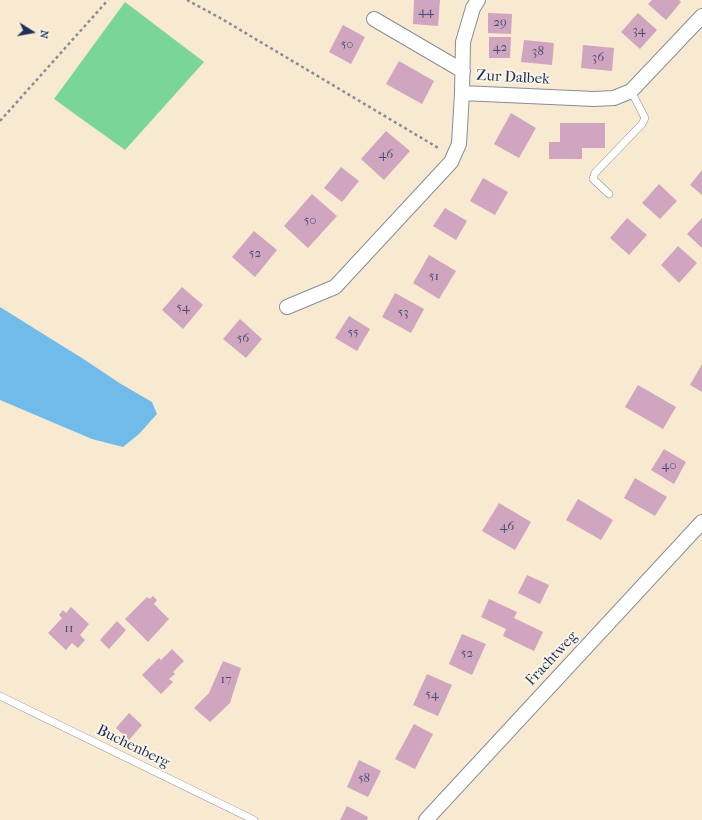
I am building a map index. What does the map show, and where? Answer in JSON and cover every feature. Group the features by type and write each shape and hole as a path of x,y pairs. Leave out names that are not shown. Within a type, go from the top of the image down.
{"street":[{"path":"462,93 463,42 473,8 478,0"},
{"name":"Zur Dalbek","path":"287,307 335,287 451,162 459,144 462,93 594,99 614,98 631,91 702,16"},
{"path":"374,19 463,70"},
{"name":"Frachtweg","path":"426,820 702,522"}],"lane":[{"path":"609,194 593,179 595,173 642,124 645,118 631,91"},
{"name":"Buchenberg","path":"0,696 254,820"}],"path":[{"path":"0,122 108,0"},
{"path":"187,0 222,19 440,150 454,155"}],"green space":[{"path":"125,2 204,62 125,150 54,99"}],"water":[{"path":"0,307 152,402 157,414 139,434 123,447 92,439 0,400"}],"building":[{"path":"414,0 440,0 438,26 413,24"},
{"path":"652,0 679,0 681,2 666,20 648,4"},
{"path":"488,13 512,14 511,34 488,33"},
{"path":"638,13 657,30 640,49 621,32"},
{"path":"343,25 365,37 351,64 329,52"},
{"path":"489,37 511,37 510,58 489,58"},
{"path":"524,40 554,43 552,65 521,62"},
{"path":"583,45 614,48 612,71 581,68"},
{"path":"399,61 434,81 422,104 386,84"},
{"path":"511,113 536,128 519,158 494,144"},
{"path":"560,123 605,123 605,148 582,148 582,159 549,159 549,142 560,142"},
{"path":"386,131 410,151 384,180 361,159"},
{"path":"341,167 359,181 342,202 324,188"},
{"path":"702,170 702,195 690,185"},
{"path":"483,178 508,192 495,215 470,201"},
{"path":"659,184 677,201 660,219 642,203"},
{"path":"312,194 337,216 308,248 284,226"},
{"path":"445,208 467,221 456,240 433,226"},
{"path":"627,218 647,235 629,255 610,238"},
{"path":"702,218 702,248 687,234"},
{"path":"254,231 277,250 255,277 232,257"},
{"path":"678,246 697,263 679,283 661,265"},
{"path":"429,255 456,271 439,299 413,283"},
{"path":"182,287 203,305 183,329 162,310"},
{"path":"395,293 424,309 411,333 382,317"},
{"path":"349,316 370,329 357,351 335,338"},
{"path":"240,319 262,339 246,358 223,339"},
{"path":"702,364 702,392 690,385"},
{"path":"638,385 676,407 663,429 625,407"},
{"path":"664,449 686,462 674,484 651,470"},
{"path":"635,478 667,497 655,516 624,498"},
{"path":"578,499 613,520 601,540 566,520"},
{"path":"499,503 531,522 515,550 482,531"},
{"path":"527,575 549,585 540,604 518,593"},
{"path":"153,596 157,600 154,604 169,619 148,642 125,619 147,597 150,599"},
{"path":"489,599 517,612 514,618 543,632 534,651 503,636 506,629 481,617"},
{"path":"71,607 89,624 80,635 85,640 78,648 72,643 66,650 48,633 62,618 59,615 63,610 66,613"},
{"path":"117,621 126,630 109,649 100,640"},
{"path":"462,634 486,644 472,675 449,664"},
{"path":"172,649 184,661 173,672 175,674 169,679 173,682 161,694 142,675 159,658 161,660"},
{"path":"223,661 241,668 230,703 210,722 194,708 209,693"},
{"path":"427,674 452,685 438,716 413,705"},
{"path":"129,713 142,725 129,740 116,728"},
{"path":"414,724 433,734 415,769 395,759"},
{"path":"359,760 381,771 368,797 347,787"},
{"path":"347,806 368,817 367,820 340,820"}]}
